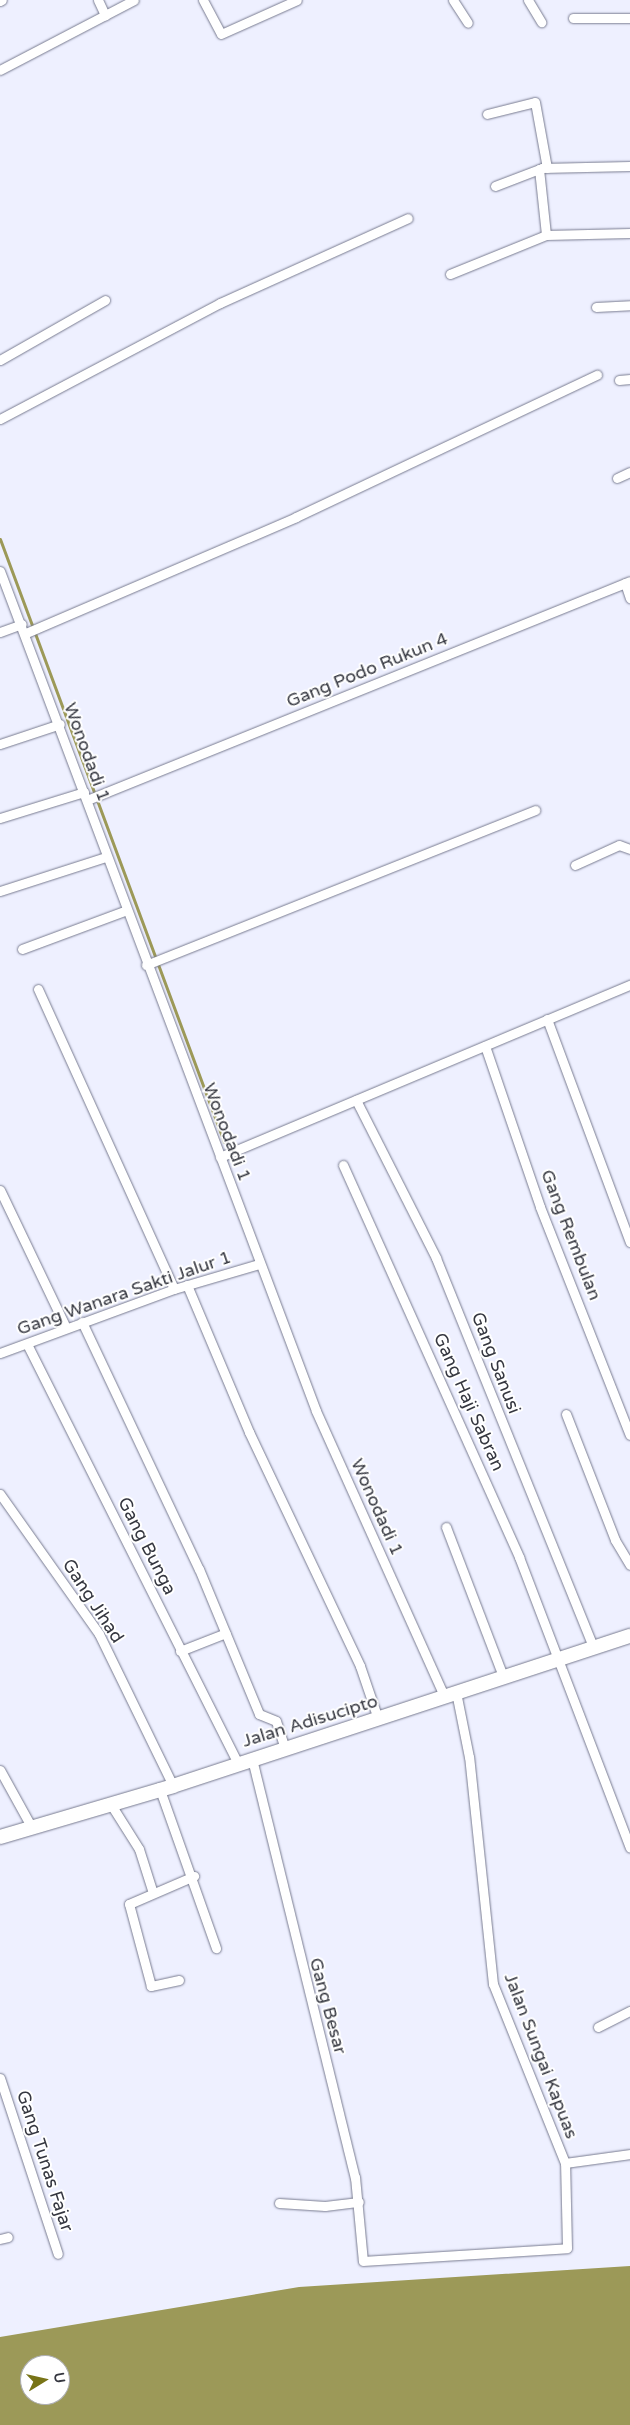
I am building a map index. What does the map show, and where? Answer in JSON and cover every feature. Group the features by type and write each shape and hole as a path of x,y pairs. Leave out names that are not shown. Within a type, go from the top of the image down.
{"main road":[{"name":"Jalan Adisucipto","path":"0,1837 159,1788 173,1786 252,1758 378,1719 592,1645 630,1636"}],"street":[{"path":"98,0 105,15"},
{"path":"0,70 134,0"},
{"path":"203,0 221,34 297,0"},
{"path":"453,0 468,23"},
{"path":"528,0 541,22"},
{"path":"573,18 630,18"},
{"path":"487,114 535,102 543,168 546,235"},
{"path":"495,186 543,168 630,166"},
{"path":"0,419 220,303 408,218"},
{"path":"450,274 546,235 630,233"},
{"path":"0,360 105,300"},
{"path":"596,307 630,305"},
{"path":"27,633 296,518 597,375"},
{"path":"619,380 630,379"},
{"path":"617,478 630,472"},
{"name":"Wonodadi 1","path":"0,571 27,633 106,857 316,1411 450,1694"},
{"path":"628,582 630,598"},
{"name":"Gang Podo Rukun 4","path":"0,818 116,788 628,582"},
{"path":"0,632 22,624"},
{"path":"0,744 60,724"},
{"path":"147,965 535,810"},
{"path":"575,865 619,845 630,849"},
{"path":"0,891 106,857"},
{"path":"22,949 127,910"},
{"path":"220,1157 630,985"},
{"path":"38,990 174,1289"},
{"path":"547,1019 630,1242"},
{"name":"Gang Rembulan","path":"486,1046 540,1207 630,1435"},
{"name":"Gang Sanusi","path":"356,1100 436,1258 592,1645"},
{"name":"Gang Haji Sabran","path":"343,1164 519,1557 630,1847"},
{"path":"0,1190 66,1328"},
{"name":"Gang Wanara Sakti Jalur 1","path":"0,1353 174,1289 260,1264"},
{"path":"187,1285 250,1436 357,1660 378,1719"},
{"path":"82,1322 226,1632 259,1714 276,1721 285,1748"},
{"name":"Gang Bunga","path":"27,1344 238,1763"},
{"path":"566,1414 615,1540 630,1565"},
{"name":"Gang Jihad","path":"0,1494 99,1634 173,1786"},
{"path":"446,1527 503,1676"},
{"path":"180,1650 226,1632"},
{"name":"Jalan Sungai Kapuas","path":"364,2262 564,2248 570,2246 565,2163 493,1984 469,1757 450,1694"},
{"name":"Gang Besar","path":"252,1758 358,2202 364,2262"},
{"path":"0,1770 32,1828"},
{"path":"159,1788 194,1876 216,1948"},
{"path":"110,1803 139,1849 152,1890"},
{"path":"180,1980 151,1986 129,1904 152,1890 194,1876"},
{"path":"598,2027 630,2011"},
{"name":"Gang Tunas Fajar","path":"0,2078 58,2254"},
{"path":"565,2163 630,2154"},
{"path":"280,2203 325,2206 358,2202"}],"shaded area":[{"path":"630,2266 630,2425 0,2425 0,2337 299,2287"}],"waterway":[{"path":"0,539 224,1142"}]}
